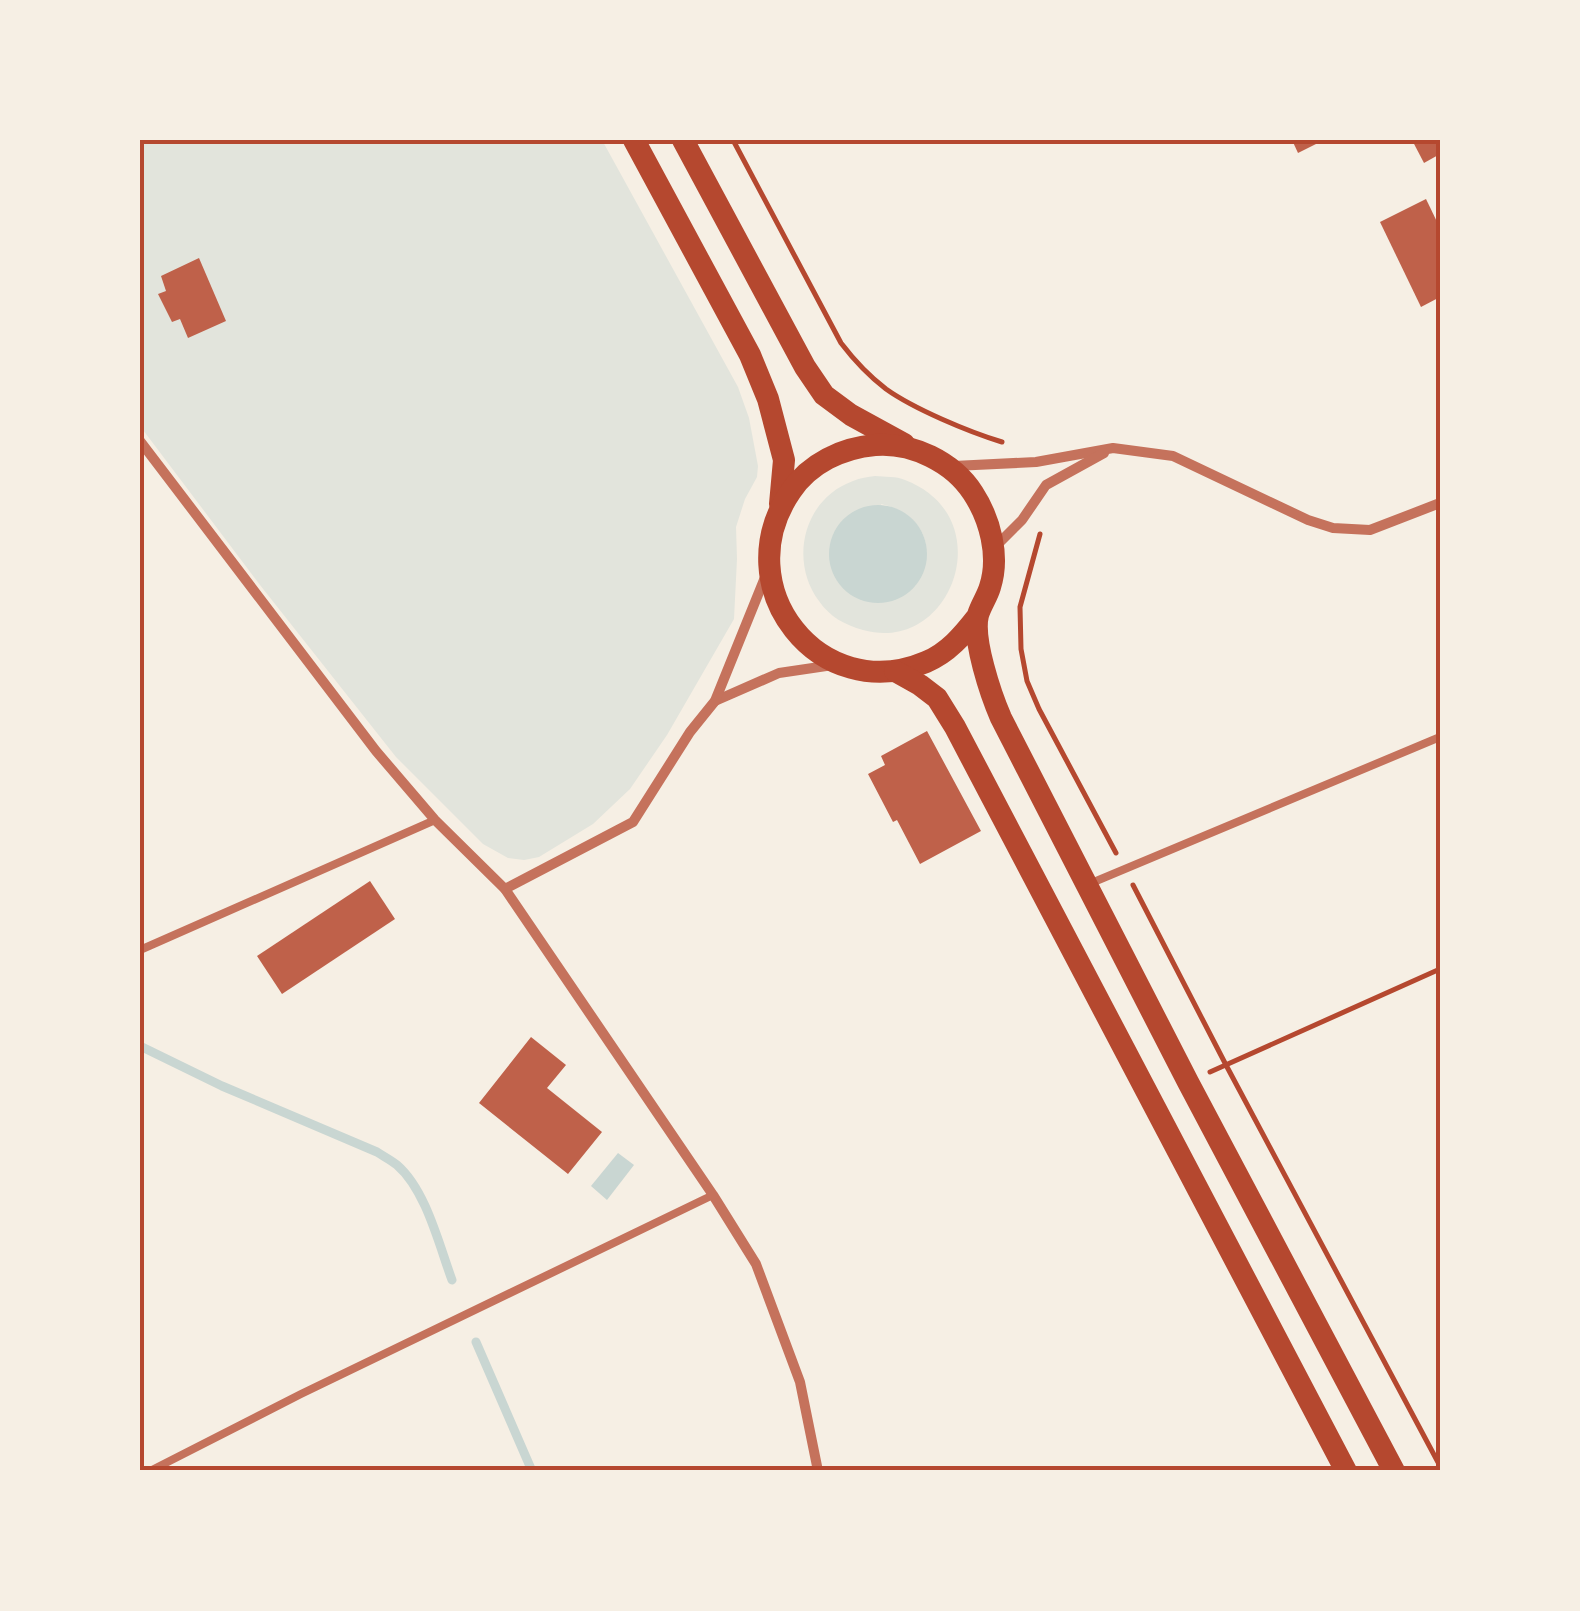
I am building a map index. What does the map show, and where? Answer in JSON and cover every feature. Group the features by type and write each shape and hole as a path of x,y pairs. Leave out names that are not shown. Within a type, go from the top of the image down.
{"main road":[{"path":"634,140 750,356 768,399 784,460 780,507 770,537 768,569 775,599 791,626 813,648 840,664 867,671 895,671 927,662 956,644 977,618 990,586 993,549 986,518 971,490 948,467 851,415 824,394 805,368 683,140"},
{"path":"780,507 797,481 821,461 850,448 880,444 911,449"},
{"path":"977,618 981,656 996,706 1188,1082 1394,1471"},
{"path":"895,671 937,698 955,727 1346,1471"}],"street":[{"path":"140,441 376,752 504,890 712,1195 756,1264 800,1382 818,1471"},
{"path":"993,549 1022,520 1046,485 1113,448"},
{"path":"948,467 1036,462 1113,448 1172,456 1333,528 1370,530 1440,502"},
{"path":"504,890 633,822 715,700 768,569"},
{"path":"715,700 779,674 840,664"}],"lane":[{"path":"1088,885 1440,736"},
{"path":"140,950 435,820"},
{"path":"150,1471 712,1195"}],"path":[{"path":"733,140 841,343 856,362 888,390 951,423 999,441 1030,447 1036,462"},
{"path":"1046,485 1051,500 1020,606 1027,681 1440,1466"},
{"path":"1188,1082 1440,969"}],"shaded area":[{"path":"140,140 602,140 738,387 749,418 758,466 736,527 734,619 667,735 630,789 593,824 539,857 508,858 483,844 396,757 140,426"},
{"path":"872,476 902,479 935,498 952,523 958,550 954,578 941,603 921,622 894,632 863,630 833,616 819,601 805,568 806,533 822,502 853,481","holes":["881,504 896,509 917,525 926,546 926,559 915,586"]},
{"path":"878,505 897,509 913,519 923,535 927,554 923,573 913,589 897,599 878,603 859,599 843,589 833,573 829,554 833,535 843,519 859,509"},
{"path":"618,1153 634,1165 607,1200 591,1186"}],"building":[{"path":"1292,140 1324,140 1298,153"},
{"path":"1412,140 1440,140 1440,154 1424,163"},
{"path":"1426,199 1440,228 1440,297 1421,307 1380,222"},
{"path":"199,258 226,321 188,338 180,319 172,322 158,294 166,291 161,276"},
{"path":"927,731 981,831 920,864 868,774 885,765 881,756"},
{"path":"370,881 395,919 282,994 257,956"},
{"path":"531,1037 566,1065 547,1088 602,1132 568,1174 479,1103"}],"waterway":[{"path":"140,1046 395,1163 424,1203 452,1280"},
{"path":"476,1342 532,1471"}]}
